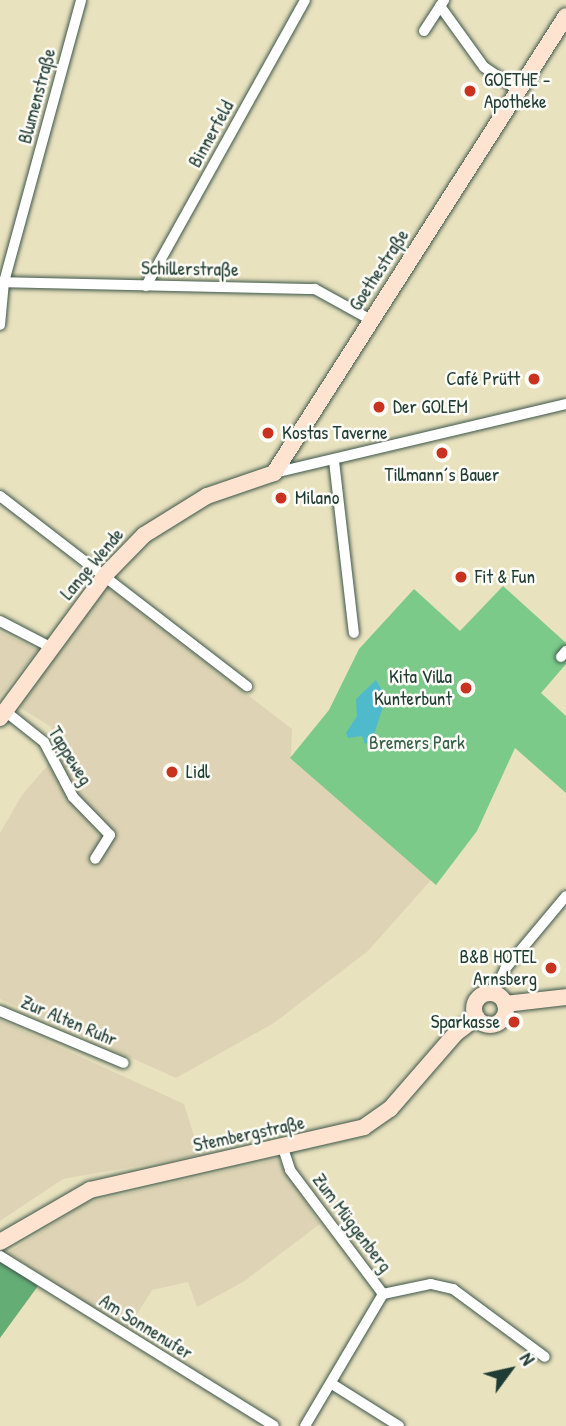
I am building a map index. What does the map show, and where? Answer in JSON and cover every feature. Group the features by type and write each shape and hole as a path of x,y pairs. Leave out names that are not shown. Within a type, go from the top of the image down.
{"street":[{"name":"Blumenstraße","path":"0,325 2,282 82,0"},
{"name":"Binnerfeld","path":"146,286 305,0"},
{"path":"424,31 442,3 484,67 518,90"},
{"name":"Goethestraße","path":"274,473 566,16"},
{"name":"Schillerstraße","path":"2,282 315,289 371,320"},
{"name":"Lange Wende","path":"3,714 106,574 144,535 176,513 224,488 274,473 334,461 566,404"},
{"path":"334,461 354,633"},
{"path":"0,496 106,574 247,686"},
{"path":"0,621 52,648"},
{"name":"Tappeweg","path":"3,714 44,741 73,797 110,835 95,859"},
{"path":"505,1004 504,1017 495,1024 477,1017 476,1002 493,993 505,969 563,907 566,896"},
{"path":"493,993 505,1004 566,998"},
{"name":"Zur Alten Ruhr","path":"0,1011 124,1063"},
{"name":"Stembergstraße","path":"0,1242 69,1198 90,1190 284,1148 364,1127 390,1109 456,1033 477,1017"},
{"name":"Zum Müggenberg","path":"284,1148 290,1170 383,1294 305,1426"},
{"name":"Am Sonnenufer","path":"0,1256 274,1426"},
{"path":"383,1294 431,1284 453,1289 545,1357"},
{"path":"332,1384 399,1426"}],"shaded area":[{"path":"107,587 292,729 291,758 431,880 368,951 274,1023 176,1078 0,999 0,833 22,795 59,752 51,727 19,707"},
{"path":"0,632 38,650 0,696"},
{"path":"0,1020 184,1104 200,1155 63,1179 0,1221"},
{"path":"278,1159 320,1224 243,1282 197,1307 188,1282 152,1290 127,1330 8,1253 85,1203"}],"green space":[{"name":"Bremers Park","path":"503,586 566,643 566,664 541,693 566,716 566,793 515,748 477,831 436,885 290,758 329,710 359,649 414,589 460,631"},
{"path":"0,1259 38,1286 0,1338"}],"water":[{"path":"376,680 386,697 372,741 365,744 362,736 348,738 346,733 357,716 356,699"}],"place":[{"name":"GOETHE - Apotheke","path":"470,91"},
{"name":"Café Prütt","path":"534,379"},
{"name":"Der GOLEM","path":"379,407"},
{"name":"Kostas Taverne","path":"268,433"},
{"name":"Tillmann´s Bauer","path":"442,453"},
{"name":"Milano","path":"281,498"},
{"name":"Fit & Fun","path":"461,577"},
{"name":"Kita Villa Kunterbunt","path":"466,688"},
{"name":"Lidl","path":"172,772"},
{"name":"B&B HOTEL Arnsberg","path":"551,968"},
{"name":"Sparkasse","path":"514,1022"}]}
